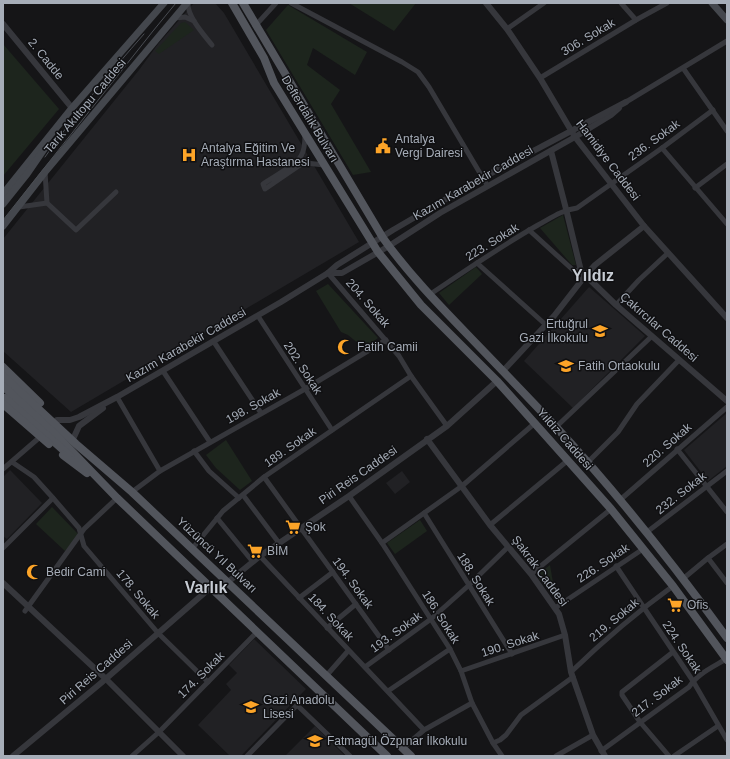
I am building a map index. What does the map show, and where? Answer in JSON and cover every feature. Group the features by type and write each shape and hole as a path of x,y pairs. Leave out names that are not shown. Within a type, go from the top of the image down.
{"main road":[{"name":"Tarık Akıltopu Caddesi","path":"3,194 72,108 164,3"},
{"name":"Tarık Akıltopu Caddesi","path":"3,226 45,172 187,3"},
{"name":"Defterdalık Bulvarı","path":"232,3 264,58 274,83 374,244"},
{"name":"Defterdalık Bulvarı","path":"243,3 255,26 383,238"},
{"path":"712,3 727,20"},
{"path":"3,204 42,153 59,124"},
{"name":"Yıldız Caddesi","path":"383,238 430,295 588,462 684,578 727,638"},
{"name":"Yıldız Caddesi","path":"374,244 378,252 421,305 497,381 611,509 673,586 727,660"},
{"path":"3,367 119,480"},
{"name":"Yüzüncü Yıl Bulvarı","path":"3,376 76,444 132,492 412,756"},
{"path":"3,386 60,439 117,498 210,588 387,756"},
{"path":"4,401 110,491"},
{"path":"4,401 40,437 110,491"}],"street":[{"path":"187,3 194,21 212,45"},
{"path":"255,26 276,3"},
{"path":"291,3 418,72 429,87 487,185"},
{"name":"Hamidiye Caddesi","path":"486,3 507,29 540,78 575,136 611,184 644,226 726,314"},
{"path":"507,29 544,3"},
{"path":"621,3 636,20"},
{"name":"306. Sokak","path":"540,78 667,3"},
{"path":"174,18 185,17 194,21"},
{"name":"2. Cadde","path":"3,24 72,108"},
{"name":"Kazım Karabekir Caddesi","path":"117,397 258,316 328,273 336,266 482,178 626,102 727,41"},
{"path":"683,68 727,132"},
{"name":"Kazım Karabekir Caddesi","path":"328,273 342,273 389,246 487,185 550,151 611,115 626,102"},
{"name":"236. Sokak","path":"566,209 577,208 662,148 712,110"},
{"path":"305,133 302,155 297,161 263,184 265,189 300,165 306,163 324,165"},
{"path":"662,148 727,224"},
{"path":"550,151 583,274"},
{"path":"695,188 727,164"},
{"path":"45,172 47,203 76,230 116,192"},
{"path":"18,207 47,203"},
{"name":"223. Sokak","path":"430,295 529,230 566,209"},
{"path":"503,371 546,325 583,274 644,226"},
{"path":"529,230 573,270 583,274"},
{"path":"616,305 639,280 668,253"},
{"path":"477,263 546,325"},
{"name":"204. Sokak","path":"328,273 399,356 411,376 447,426"},
{"name":"Çakırcılar Caddesi","path":"583,274 616,305 727,401"},
{"name":"202. Sokak","path":"258,316 332,430"},
{"path":"556,427 652,336"},
{"name":"198. Sokak","path":"132,492 160,472 194,451 305,389 386,340"},
{"path":"214,342 261,413"},
{"path":"588,462 618,432 638,404 679,360"},
{"path":"163,371 210,442"},
{"name":"189. Sokak","path":"192,549 223,511 264,477 411,376"},
{"name":"Piri Reis Caddesi","path":"228,582 260,556 349,496 447,426 497,381"},
{"path":"57,420 70,420 79,417 117,397"},
{"path":"74,437 79,426 117,397"},
{"path":"117,397 160,472"},
{"name":"220. Sokak","path":"620,500 727,407"},
{"path":"382,543 462,486 536,423"},
{"path":"3,469 40,437"},
{"name":"Şakrak Caddesi","path":"427,439 490,525 531,574 559,614 565,635 572,674 593,735 603,753"},
{"path":"677,449 727,512"},
{"path":"194,451 209,471 241,496 279,543"},
{"path":"490,525 567,461"},
{"name":"178. Sokak","path":"12,462 34,477 53,498 78,528 84,546 158,632 208,682"},
{"name":"232. Sokak","path":"647,532 727,471"},
{"name":"194. Sokak","path":"264,477 389,650"},
{"name":"186. Sokak","path":"349,496 382,543 450,650 461,671 472,703 493,743 502,756"},
{"path":"3,548 53,498"},
{"path":"26,608 84,529 117,498"},
{"path":"531,574 611,509"},
{"name":"188. Sokak","path":"424,513 468,586 512,654"},
{"path":"217,518 253,562"},
{"path":"684,578 727,544"},
{"name":"193. Sokak","path":"365,668 431,619 508,547"},
{"name":"226. Sokak","path":"555,608 643,549"},
{"name":"184. Sokak","path":"260,556 424,730"},
{"path":"708,558 727,583"},
{"name":"224. Sokak","path":"616,566 693,681 727,740"},
{"path":"299,598 333,572"},
{"path":"3,583 26,608 106,679 183,756"},
{"name":"219. Sokak","path":"493,743 506,735 521,715 572,674 589,654 643,608 673,586"},
{"name":"Piri Reis Caddesi","path":"13,756 106,679 210,588"},
{"path":"327,628 356,604"},
{"name":"174. Sokak","path":"132,756 159,732 257,632"},
{"name":"190. Sokak","path":"461,671 565,635"},
{"path":"388,691 450,650"},
{"path":"327,675 348,651"},
{"path":"669,756 640,722 622,696 622,692 673,652"},
{"name":"217. Sokak","path":"603,753 640,722 689,687 700,675 727,660"},
{"path":"247,756 302,700"},
{"path":"403,748 424,730 472,703"},
{"path":"297,705 350,756"},
{"path":"674,756 718,726"},
{"path":"556,756 593,735"}],"shaded area":[{"name":"Antalya Eğitim Ve Araştırma Hastanesi","path":"194,3 215,3 224,13 359,242 71,412 3,351 3,239 139,70 158,44"},
{"path":"349,3 416,3 394,31"},
{"path":"288,5 367,52 355,75 313,48 307,65 340,90 331,104 371,172 353,175 266,30"},
{"path":"185,22 194,30 159,54 155,51 181,23"},
{"path":"3,44 59,109 3,176"},
{"path":"563,215 576,265 572,265 540,228"},
{"path":"476,267 482,274 449,305 439,293"},
{"path":"328,284 378,338 364,348 348,335 341,332 316,291"},
{"path":"589,287 645,336 573,408 524,361"},
{"path":"727,413 727,466 708,481 684,450"},
{"path":"226,440 252,481 240,490 216,468 206,455"},
{"path":"10,470 42,503 7,539 3,536 3,477"},
{"path":"402,471 410,482 395,494 386,483"},
{"path":"52,507 79,535 65,551 36,524"},
{"path":"420,520 427,531 395,554 387,543"},
{"path":"550,565 556,600 539,579 538,574"},
{"name":"Gazi Anadolu Lisesi","path":"254,639 306,689 241,756 230,756 198,725 231,690 226,684 237,673 229,665"},
{"name":"Fatmagül Özpınar İlkokulu","path":"315,726 344,755 285,756"}],"tram line":[{"path":"3,220 176,3"},
{"path":"45,157 68,125 144,34"}],"place":[{"name":"Antalya Vergi Dairesi","path":"383,146"},
{"name":"Antalya Eğitim Ve Araştırma Hastanesi","path":"189,155"},
{"name":"Ertuğrul Gazi İlkokulu","path":"600,331"},
{"name":"Fatih Camii","path":"345,347"},
{"name":"Fatih Ortaokulu","path":"566,366"},
{"name":"Şok","path":"293,527"},
{"name":"BİM","path":"255,551"},
{"name":"Bedir Cami","path":"34,572"},
{"name":"Ofis","path":"675,605"},
{"name":"Gazi Anadolu Lisesi","path":"251,707"},
{"name":"Fatmagül Özpınar İlkokulu","path":"315,741"}],"district":[{"name":"Yıldız","path":"593,275"},
{"name":"Varlık","path":"206,587"}]}
